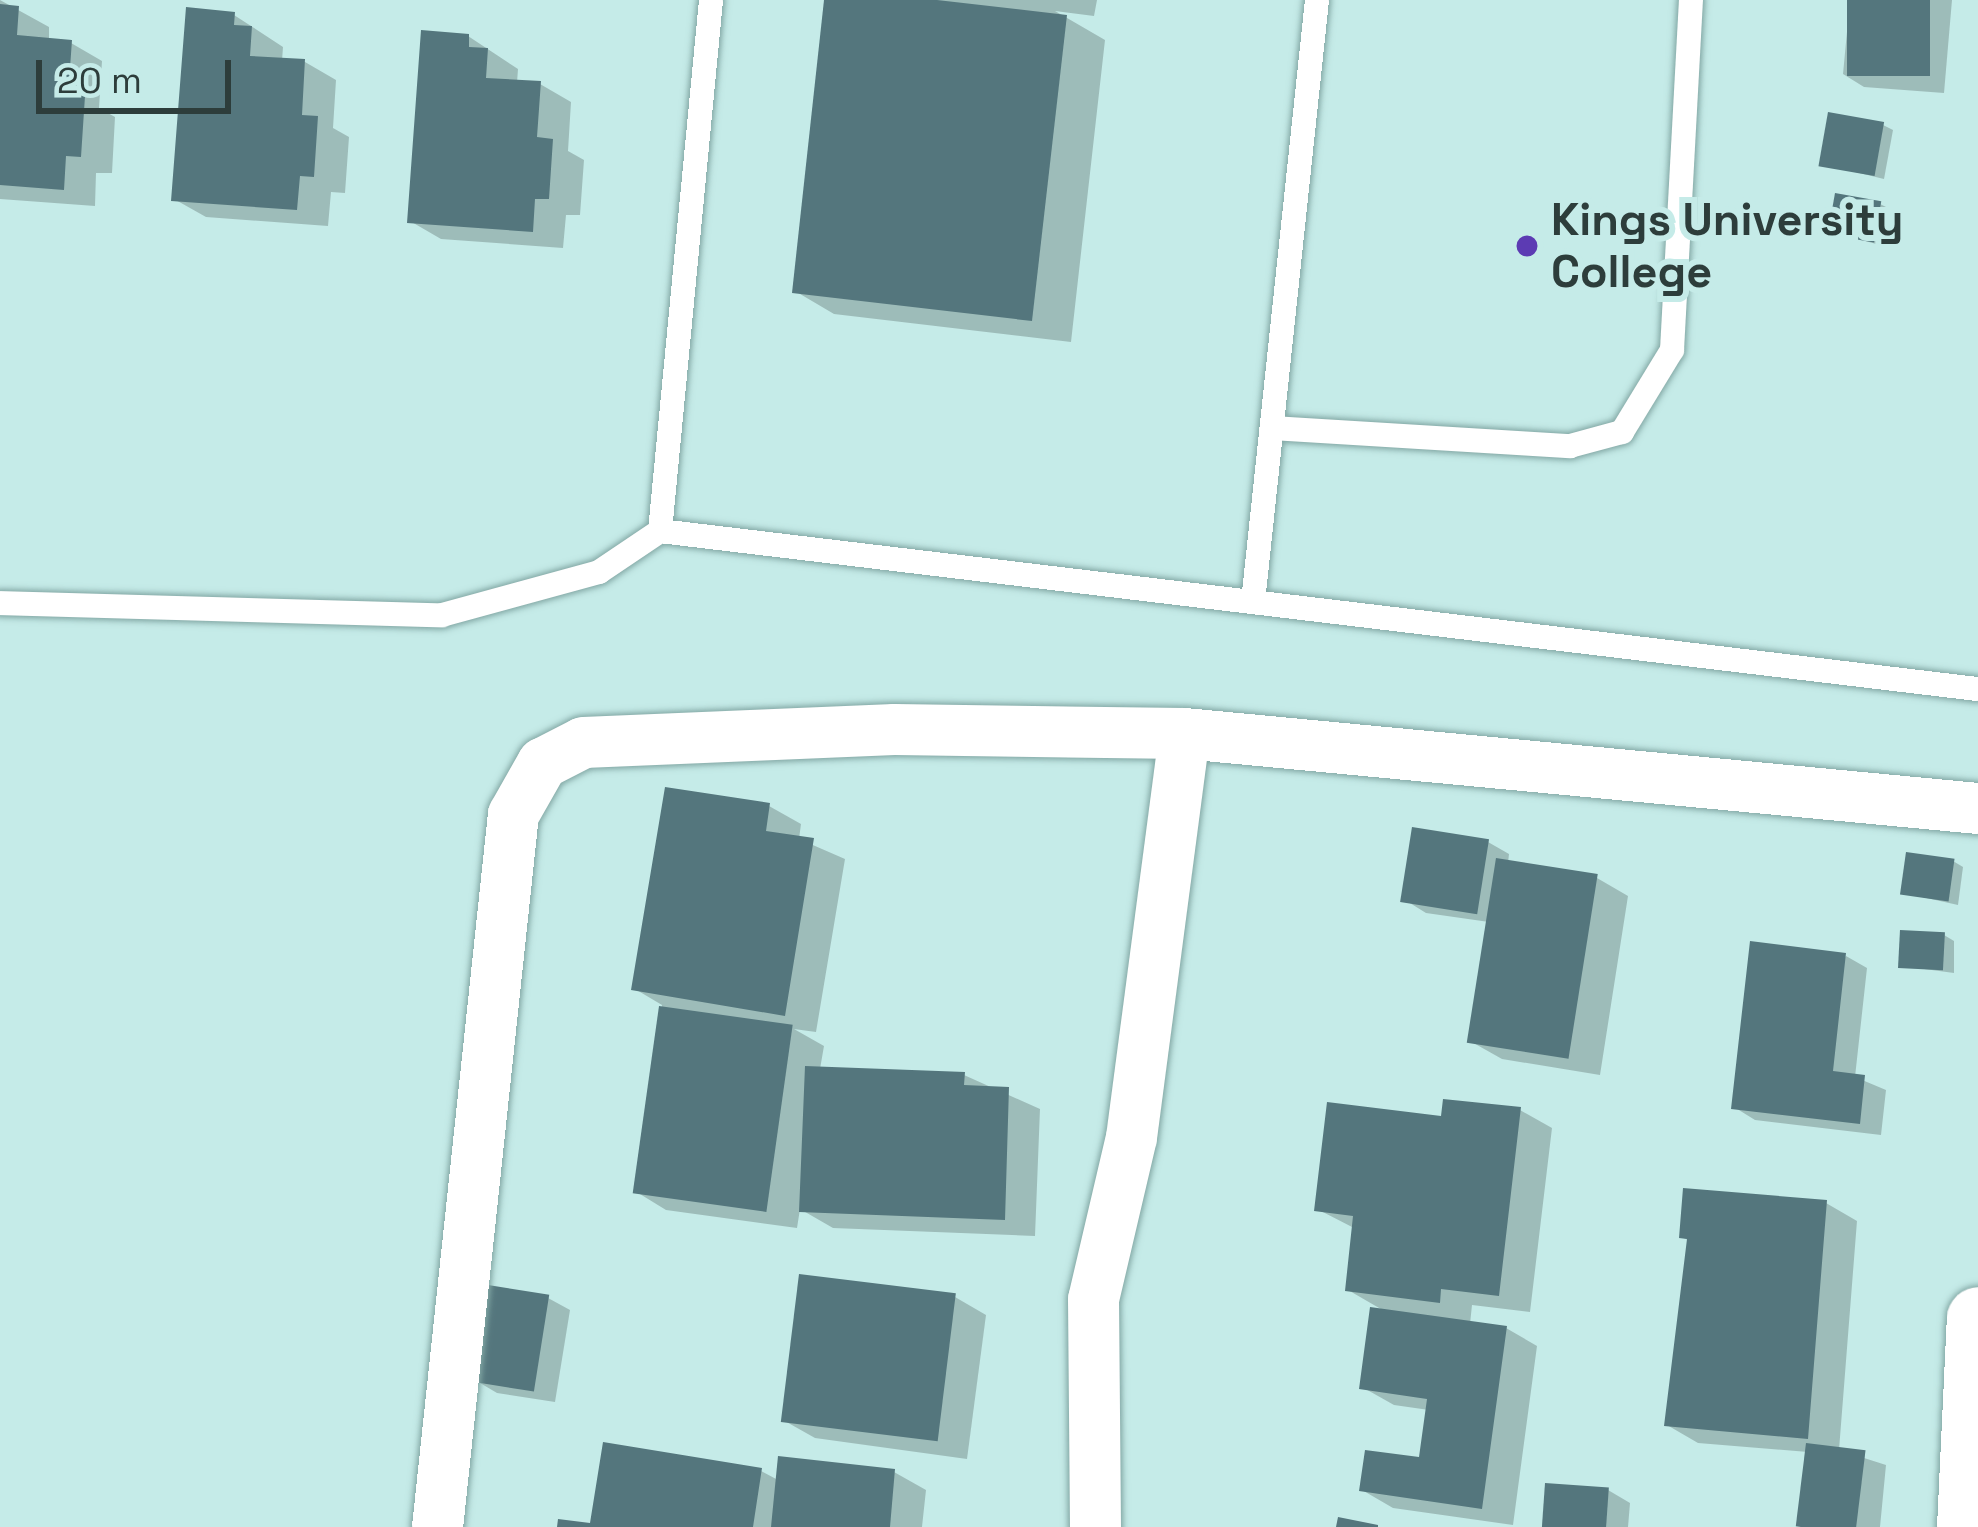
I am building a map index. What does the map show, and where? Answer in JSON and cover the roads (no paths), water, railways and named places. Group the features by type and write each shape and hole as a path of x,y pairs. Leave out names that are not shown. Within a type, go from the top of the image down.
{"street":[{"path":"437,1527 513,814 542,763 584,742 894,729 1184,733 1978,808"},
{"path":"1095,1527 1093,1300 1131,1137 1184,733"},
{"path":"1968,1527 1978,1318"}],"lane":[{"path":"660,531 711,0"},
{"path":"1253,602 1317,0"},
{"path":"1272,428 1570,446 1622,432 1672,350 1691,0"},
{"path":"0,603 442,615 599,572 660,531 1978,689"}],"place":[{"name":"Kings University College","path":"1527,246"}]}
